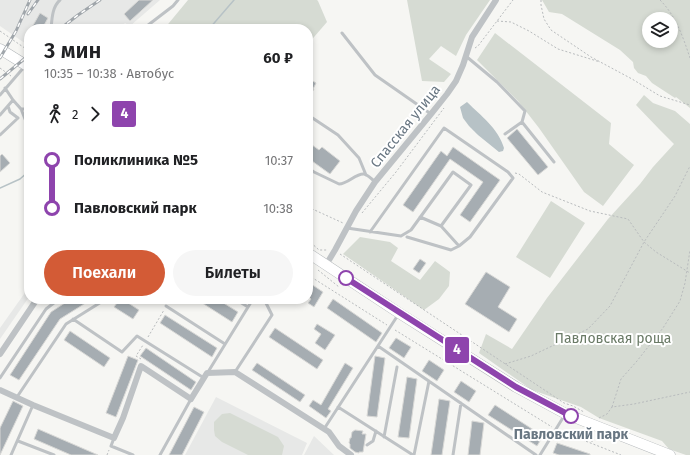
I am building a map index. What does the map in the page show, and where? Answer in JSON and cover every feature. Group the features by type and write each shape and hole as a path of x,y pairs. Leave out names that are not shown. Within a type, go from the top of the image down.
{"main road":[{"path":"0,49 24,64"},
{"path":"313,256 516,387 566,414 670,455"}],"street":[{"name":"Спасская улица","path":"326,265 356,211 375,182 456,81 463,66 472,37 496,0"},
{"path":"0,354 34,304"},
{"path":"0,390 114,438 141,366 191,399 206,376 235,372 329,432 339,446 351,455"}],"lane":[{"path":"52,24 53,13 60,0"},
{"path":"150,24 173,6 178,0"},
{"path":"342,33 375,75 431,114"},
{"path":"465,56 497,82 524,111 522,122 505,134"},
{"path":"0,95 24,69"},
{"path":"5,88 21,109 24,116"},
{"path":"0,115 13,100"},
{"path":"0,135 18,118 10,112 8,106"},
{"path":"313,118 338,135 359,158 366,175"},
{"path":"522,122 554,162"},
{"path":"370,232 444,128 508,172 513,178 470,238 459,246 451,250 407,238"},
{"path":"313,171 339,184 346,183 359,174 366,175 375,182"},
{"path":"347,228 401,236 411,230 453,172 471,185 441,226"},
{"path":"420,217 441,226 459,246"},
{"path":"0,378 46,308 52,304"},
{"path":"17,397 66,324 98,304"},
{"path":"243,304 248,307"},
{"path":"73,319 122,352 137,336 206,376 250,304"},
{"path":"235,372 272,315 267,304"},
{"path":"166,306 225,344"},
{"path":"324,430 399,313"},
{"path":"378,346 536,455"},
{"path":"384,436 397,367"},
{"path":"338,407 414,455 429,381"},
{"path":"160,455 191,399"},
{"path":"453,455 461,403"},
{"path":"11,455 33,405"},
{"path":"540,455 566,414"},
{"path":"367,445 372,441 376,431"},
{"path":"114,438 111,446 133,455"},
{"path":"18,441 54,455"}],"path":[{"path":"465,56 478,46 514,0"},
{"path":"541,0 544,19 551,30 591,57 660,96 690,105"},
{"path":"660,0 678,24 690,58"},
{"path":"497,21 512,22 558,48 602,63"},
{"path":"0,32 24,48"},
{"path":"505,364 531,356 588,329 610,306 644,242 675,196 690,166"},
{"path":"508,172 519,174 542,192 590,211 628,219 644,242 656,252 690,273"},
{"path":"313,245 319,250 335,250 564,403 573,406 586,414"},
{"path":"599,418 607,414 612,407 621,379 663,328 680,301 685,283 690,250"},
{"path":"316,268 339,287"},
{"path":"313,278 556,429 621,455"},
{"path":"141,366 141,360 136,356 166,306"},
{"path":"612,407 634,404 690,392"},
{"path":"592,436 592,444"},
{"path":"107,455 111,446"}],"shaded area":[{"path":"0,0 160,0 132,24 24,24 24,43 0,26"},
{"path":"467,102 498,134 504,148 503,151 499,152 478,135 463,118 460,107"},
{"path":"24,294 24,304 0,339 0,328"},
{"path":"216,397 307,443 302,455 185,455"},
{"path":"314,436 334,455 304,455"}],"green space":[{"path":"188,0 317,0 327,22 313,38 313,24 168,24"},
{"path":"407,0 490,0 466,35 456,56 441,46 429,59 451,74 444,82 422,81"},
{"path":"542,0 690,0 690,108 676,97 675,98 652,83 646,76 638,73 634,68 633,62 620,50 562,14 549,12"},
{"path":"495,33 611,123 609,144 634,165 603,206 584,192 518,101 477,60"},
{"name":"Павловская роща","path":"644,95 653,103 675,111 690,124 690,455 669,449 662,441 599,418 581,407 532,390 479,353 486,334 512,349 547,298 608,219 674,144 636,105"},
{"path":"551,201 585,223 550,278 516,257"},
{"path":"360,237 390,242 398,248 391,261 420,280 435,261 450,272 449,286 439,299 424,310 343,254"},
{"path":"230,413 278,437 284,446 282,455 248,455 222,442 215,436 214,422 222,414"}],"building":[{"path":"139,0 153,0 130,21 124,14"},
{"path":"40,13 48,18 45,24 34,24"},
{"path":"313,81 316,83 313,89"},
{"path":"517,129 548,167 538,175 507,138"},
{"path":"313,146 319,150 322,147 340,161 330,174 313,162"},
{"path":"453,147 500,180 470,222 460,215 483,182 450,159 413,212 403,205 441,151 447,156"},
{"path":"2,154 10,163 0,172 0,156"},
{"path":"420,259 426,263 419,273 413,269"},
{"path":"486,272 510,287 498,307 517,319 509,332 465,304"},
{"path":"313,285 323,292 314,307 310,304 313,304"},
{"path":"333,299 382,333 376,342 327,308"},
{"path":"63,304 84,304 60,319 19,380 10,375 51,312"},
{"path":"116,304 130,304 139,310 133,319 114,307"},
{"path":"204,304 225,304 238,312 232,322"},
{"path":"165,315 217,348 212,357 160,323"},
{"path":"317,324 335,335 325,350 315,343 321,334 314,329"},
{"path":"275,328 323,360 317,369 269,337"},
{"path":"70,331 110,358 104,367 64,340"},
{"path":"396,338 411,347 404,358 389,348"},
{"path":"146,348 196,382 191,390 140,356"},
{"path":"128,356 138,360 116,417 106,413"},
{"path":"375,356 385,358 377,417 367,416"},
{"path":"429,360 444,370 437,381 422,371"},
{"path":"257,363 305,395 300,402 252,370"},
{"path":"345,363 353,368 328,409 331,411 326,418 309,406 313,400 321,405"},
{"path":"407,377 417,379 409,438 398,437"},
{"path":"461,381 476,391 469,402 454,392"},
{"path":"439,399 450,401 442,455 431,455"},
{"path":"13,401 23,406 0,455 0,428"},
{"path":"495,405 543,436 537,446 488,415"},
{"path":"194,407 204,412 182,455 169,455"},
{"path":"472,421 484,423 480,455 468,455"},
{"path":"38,429 98,455 71,455 34,439"},
{"path":"355,430 363,431 362,434 366,434 363,452 355,452 350,448 350,438 352,432"},
{"path":"557,443 590,455 559,455 553,453"}],"waterway":[{"path":"213,24 234,0"},
{"path":"0,188 20,179 24,175"}],"railway":[{"path":"0,58 16,31 30,0"},
{"path":"28,14 38,0"},
{"path":"66,24 100,0"},
{"path":"0,79 24,59"}],"bus line":[{"name":"4","path":"346,278 516,387 571,416"}],"place":[{"name":"Павловский парк","path":"571,416"}]}
